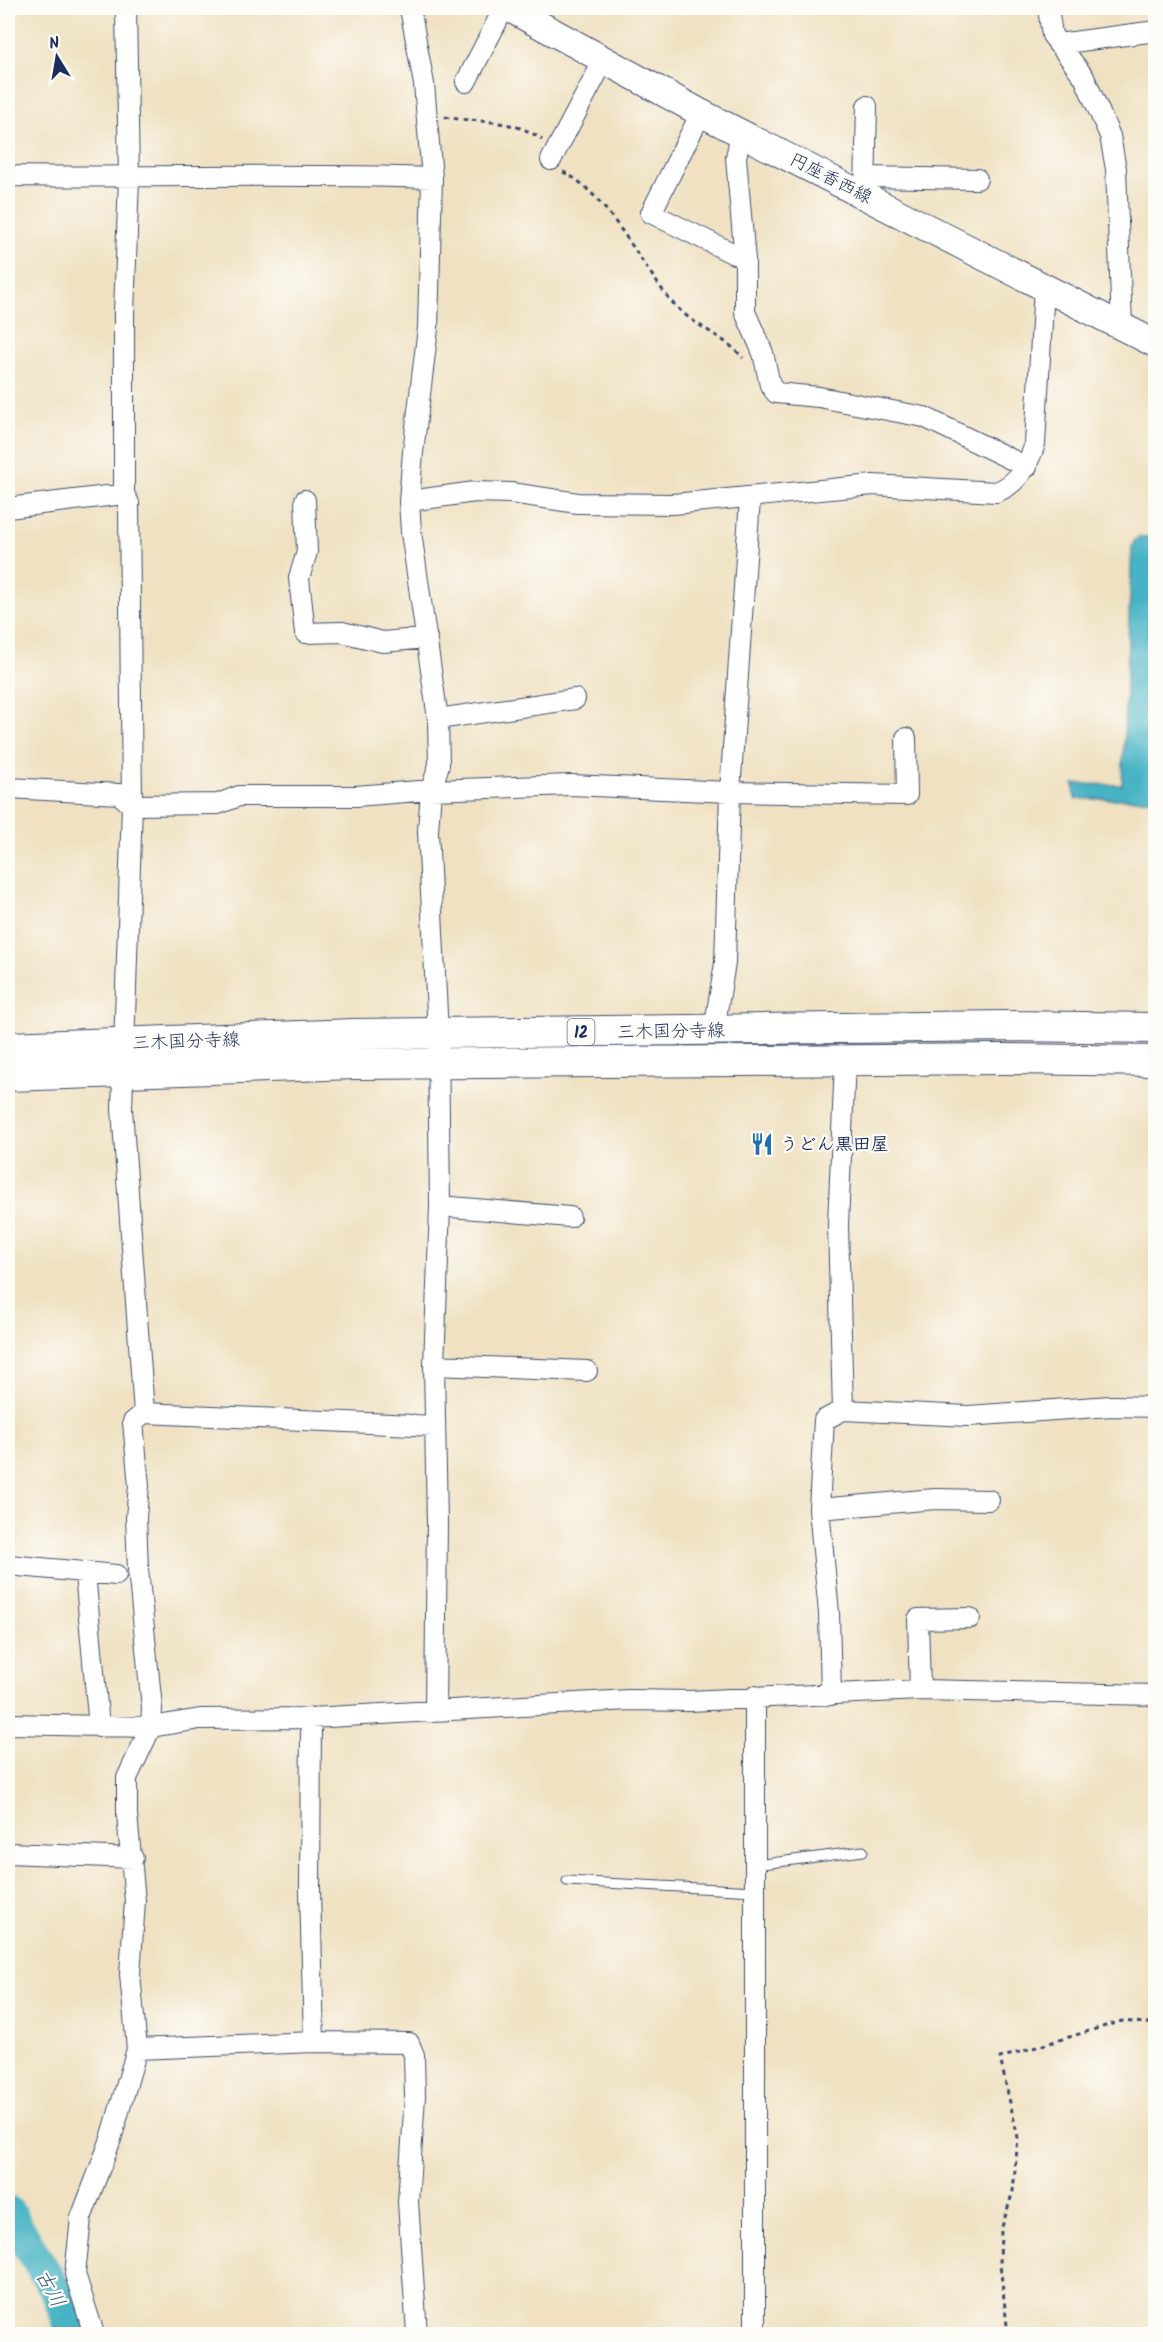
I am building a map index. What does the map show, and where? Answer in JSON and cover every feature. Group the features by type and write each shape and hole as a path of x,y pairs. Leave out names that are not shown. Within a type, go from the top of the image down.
{"main road":[{"name":"円座香西線","path":"509,8 701,113 865,186 1044,287 1155,344"},
{"name":"三木国分寺線","path":"8,1076 125,1057 342,1035 1009,1026 1155,1028"},
{"name":"三木国分寺線","path":"8,1047 125,1057 438,1064 1155,1061"}],"street":[{"path":"126,8 129,178 124,313 124,494 129,503 132,805 122,1109 144,1413"},
{"path":"410,8 428,114 432,178 428,328 409,501 411,532 438,719 439,765 431,790 428,831 438,1034 440,1206 434,1365 435,1712"},
{"path":"466,82 504,8"},
{"path":"1048,8 1052,35 1084,77 1110,136 1116,169 1122,327"},
{"path":"1058,44 1155,31"},
{"path":"551,160 604,60"},
{"path":"867,106 865,186 977,179"},
{"path":"701,113 651,213 734,254"},
{"path":"741,132 736,158 745,260 745,312 763,353 770,385 776,393 819,397 924,417 1027,466"},
{"path":"8,176 129,178 351,175 432,178"},
{"path":"409,501 475,492 511,493 578,503 673,504 873,485 996,492 1008,488 1027,466 1035,444 1044,287"},
{"path":"8,508 124,494"},
{"path":"714,1030 725,963 730,792 750,498"},
{"path":"305,500 307,552 299,578 305,633 342,632 383,642 427,638"},
{"path":"438,719 575,699"},
{"path":"8,788 119,794 132,805 218,804 240,796 356,796 431,790 571,785 730,792 907,795 906,738"},
{"path":"843,1410 838,1225 845,1061"},
{"path":"440,1206 570,1217"},
{"path":"434,1365 587,1371"},
{"path":"831,1695 829,1613 819,1509 824,1420 843,1410 968,1416 1111,1406 1155,1407"},
{"path":"94,2334 75,2274 81,2218 111,2139 137,2049 130,1974 135,1901 127,1814 127,1778 151,1727 152,1708 138,1569 135,1517 139,1486 133,1422 144,1413 435,1426"},
{"path":"819,1509 935,1499 989,1500"},
{"path":"8,1565 116,1575"},
{"path":"85,1573 99,1727"},
{"path":"920,1690 918,1619 970,1618"},
{"path":"8,1724 151,1727 201,1719 311,1718 630,1700 689,1701 755,1696 920,1690 1155,1695"},
{"path":"755,1696 755,2334"},
{"path":"311,1718 310,1890 314,2042"},
{"path":"8,1853 132,1858"},
{"path":"137,2049 314,2042 409,2043 414,2055 416,2096 408,2202 417,2334"}],"lane":[{"path":"755,1864 863,1851"},
{"path":"567,1881 755,1891"}],"path":[{"path":"428,114 514,125 531,131 542,140 557,169 573,176 588,188 673,303 699,327 720,338 745,360"},
{"path":"1008,2334 1000,2264 1000,2230 1013,2191 1018,2138 1000,2058 1122,2021 1155,2024"}],"water":[{"path":"1141,537 1155,537 1155,799 1075,799 1074,784 1122,785 1132,546 1135,540"}],"waterway":[{"name":"古川","path":"8,2212 58,2294 73,2334"}],"place":[{"name":"うどん黒田屋","path":"762,1144"}]}
